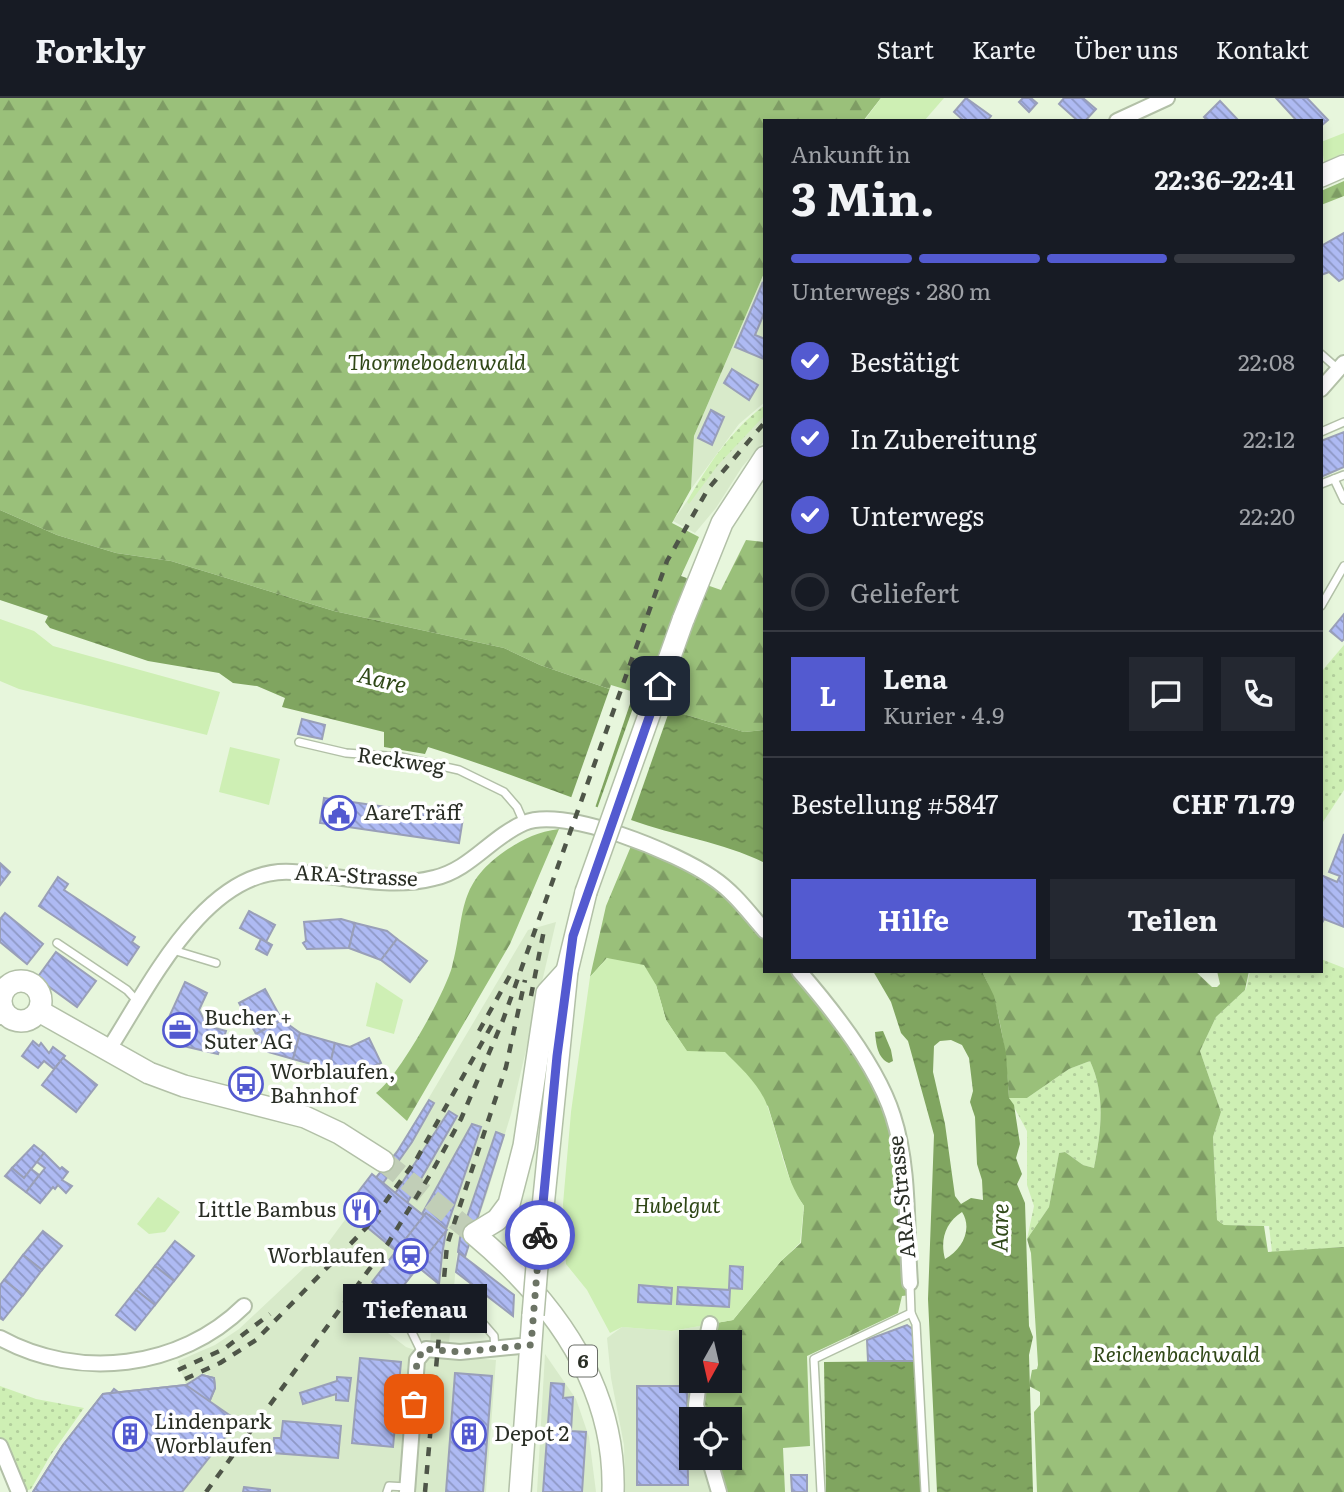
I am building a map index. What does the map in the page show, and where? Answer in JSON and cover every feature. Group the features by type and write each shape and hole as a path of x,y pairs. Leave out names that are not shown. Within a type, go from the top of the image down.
{"main road":[{"path":"1323,175 1344,166"},
{"path":"520,1492 537,1266 567,971 579,915 696,580 727,513 763,460"},
{"name":"6","path":"567,971 547,993 524,1146 509,1204 497,1220 474,1234 530,1285 554,1313 580,1354 601,1407 611,1454 613,1492"},
{"path":"5,980 33,985 41,998 38,1011 25,1020 3,1016 2,996 5,980"},
{"path":"38,1011 107,1052 184,1086 305,1117 339,1133 383,1161"}],"street":[{"path":"1121,119 1167,98"},
{"path":"1323,387 1341,367"},
{"path":"523,823 542,819 589,826 634,839 681,859 714,878 763,929"},
{"name":"ARA-Strasse","path":"107,1052 170,949 186,929 233,889 262,874 290,872 386,882 432,879 464,866 523,823"},
{"name":"ARA-Strasse","path":"800,973 875,1078 893,1116 902,1167 910,1283"},
{"path":"0,1338 23,1350 65,1363 113,1364 147,1358 184,1344 221,1325 244,1306"},
{"path":"709,1330 710,1324"},
{"path":"407,1490 417,1360 421,1351 531,1345"},
{"path":"0,1446 19,1492"},
{"path":"713,1470 719,1492"}],"lane":[{"path":"1323,356 1341,367"},
{"path":"1323,431 1344,422"},
{"path":"1323,483 1344,475"},
{"path":"1334,479 1344,500"},
{"path":"1323,603 1344,566"},
{"name":"Reckweg","path":"299,742 346,753 401,757 459,770 504,792 517,807 523,823"},
{"path":"57,943 127,990 138,1003"},
{"path":"170,949 216,963"},
{"path":"910,1283 911,1313 916,1324 925,1492"},
{"path":"821,1492 814,1359 911,1313"},
{"path":"475,1314 494,1336 495,1348"},
{"path":"405,1318 421,1351"},
{"path":"387,1492 388,1486 407,1490"}],"shaded area":[{"path":"763,276 763,404 739,424 691,489 694,436"},
{"path":"763,411 763,442 695,533 673,521 707,473"},
{"path":"556,922 511,1114 465,1257 457,1253 448,1356 496,1360 486,1492 134,1492 206,1407 215,1388 214,1378 207,1374 186,1385 178,1361 215,1345 239,1329 322,1251 404,1140 528,930","holes":["417,1267 435,1281 429,1355 406,1347 366,1316 370,1308 391,1300"]},
{"path":"710,1324 709,1330 679,1330 679,1393 699,1393 700,1407 679,1407 679,1470 713,1470 719,1492 625,1492 624,1445 611,1378 607,1338 622,1327 672,1331"},
{"path":"545,1354 576,1399 589,1437 596,1492 537,1492"}],"green space":[{"name":"Thormebodenwald","path":"0,98 881,98 865,119 763,119 763,276 694,436 691,489 672,523 699,537 681,576 721,590 746,540 763,542 763,730 744,732 673,711 540,665 504,648 334,611 171,561 116,553 57,535 0,510"},
{"path":"881,98 944,98 926,119 865,119"},
{"path":"1344,133 1344,153 1324,162 1323,141"},
{"path":"1344,181 1344,196 1323,204 1323,190"},
{"path":"763,407 763,417 718,465 689,504 687,502 721,449"},
{"path":"0,619 34,631 53,646 220,692 207,735 19,689 0,681"},
{"path":"1344,645 1344,790 1323,822 1323,670"},
{"path":"230,747 280,759 269,805 219,792"},
{"path":"559,829 510,944 407,1121 376,1093 386,1084 408,1053 440,996 452,967 470,889 489,864 505,851 530,837"},
{"path":"634,839 714,878 763,929 763,973 801,973 819,994 893,1116 911,1295 902,1296 898,1313 807,1356 810,1446 783,1448 785,1492 719,1492 713,1470 742,1470 742,1407 700,1407 699,1393 742,1393 742,1330 709,1330 710,1324 733,1320 781,1261 801,1243 804,1206 793,1190 768,1106 687,1052 666,1020 656,985 607,958 590,977 606,906"},
{"name":"Hubelgut","path":"607,958 644,965 656,985 666,1020 687,1051 725,1052 756,1085 765,1100 783,1159 804,1206 800,1243 781,1261 733,1320 672,1331 622,1327 610,1333 587,1290 566,1264 563,1204 571,1112 590,977"},
{"path":"1323,960 1344,968 1344,1247 1272,1252 1269,1226 1224,1225 1217,1220 1213,1137 1221,1112 1200,1051 1216,1017 1246,989 1250,973 1323,973"},
{"name":"Reichenbachwald","path":"983,973 1197,973 1212,987 1217,987 1220,984 1217,973 1249,973 1245,990 1216,1017 1200,1051 1221,1112 1213,1137 1217,1220 1224,1225 1264,1226 1268,1252 1344,1247 1344,1492 1037,1492 1034,1412 1040,1405 1040,1392 1029,1386 1032,1370 1037,1369 1038,1365 1031,1253 1027,1239 1049,1207 1059,1153 1065,1152 1083,1165 1094,1168 1099,1141 1100,1100 1090,1061 1069,1069 1027,1098 1009,1098 999,1017"},
{"path":"376,982 403,1000 394,1034 366,1026"},
{"path":"1090,1061 1098,1087 1101,1114 1094,1168 1083,1165 1065,1152 1059,1153 1049,1207 1027,1239 1034,1206 1027,1185 1027,1131 1009,1098 1027,1098 1069,1069"},
{"path":"158,1197 180,1212 165,1232 149,1234 137,1224"},
{"path":"0,1386 36,1399 84,1408 50,1456 31,1489 23,1492 0,1446"}],"water":[{"name":"Aare","path":"0,510 57,535 116,553 171,561 334,611 504,648 540,665 673,711 744,732 763,730 763,862 733,850 648,826 428,747 425,754 384,747 384,732 282,707 285,698 257,686 233,683 219,673 148,661 50,628 45,622 48,616 0,600"},
{"name":"Aare","path":"874,973 983,973 994,996 1006,1053 1009,1098 1014,1105 1020,1144 1016,1158 1022,1174 1017,1184 1025,1203 1029,1326 1033,1337 1029,1355 1033,1492 937,1492 928,1299 934,1135 908,1041 901,1033 891,1002","holes":["951,1040 962,1045 969,1058 973,1091 970,1102 975,1117 977,1164 982,1180 983,1200 971,1198 961,1204 955,1196 945,1124 933,1072 934,1046 940,1041","962,1212 966,1232 961,1245 945,1259 945,1232 951,1221"]},
{"path":"883,1031 891,1050 893,1061 889,1063 882,1058 877,1045 875,1032"},
{"path":"915,1361 921,1492 826,1492 824,1362"}],"pier":[{"path":"611,685 634,692 595,808 571,798"},
{"path":"638,694 671,706 630,823 597,809"}],"building":[{"path":"966,98 991,116 989,119 962,119 954,112"},
{"path":"1023,98 1031,98 1037,103 1029,112 1019,102"},
{"path":"1064,98 1083,98 1096,109 1087,119 1076,119 1059,104"},
{"path":"1276,98 1307,98 1328,120 1323,124 1323,119 1295,119"},
{"path":"1220,101 1237,119 1206,119 1204,117"},
{"path":"1344,233 1344,278 1339,281 1329,272 1323,274 1323,245"},
{"path":"763,282 763,316 755,335 763,338 763,359 735,347"},
{"path":"732,369 758,385 749,400 724,383"},
{"path":"711,410 724,417 712,445 698,438"},
{"path":"1344,432 1344,467 1323,476 1323,440"},
{"path":"1344,614 1344,639 1342,641 1330,631"},
{"path":"302,719 325,725 322,739 298,734"},
{"path":"324,798 463,818 459,843 320,823"},
{"path":"1344,834 1344,927 1324,919 1323,921 1323,876 1337,882 1340,876 1329,872"},
{"path":"0,863 10,872 0,885"},
{"path":"58,877 68,884 64,890 135,937 132,942 139,947 127,965 39,906"},
{"path":"249,911 275,925 266,942 240,928"},
{"path":"5,913 43,944 27,964 0,942 0,919"},
{"path":"341,919 355,923 349,948 307,949 303,943 306,941 304,922"},
{"path":"355,923 387,931 397,939 381,960 349,948"},
{"path":"261,939 272,945 267,955 256,949"},
{"path":"397,939 427,961 410,982 381,960"},
{"path":"56,952 96,981 77,1007 37,978"},
{"path":"185,982 207,993 199,1010 207,1026 226,1031 218,1054 175,1044 166,1037 165,1026"},
{"path":"265,989 282,1020 256,1034 239,1003"},
{"path":"282,1020 300,1033 293,1059 268,1052 256,1034"},
{"path":"300,1033 335,1043 329,1069 293,1059"},
{"path":"369,1038 381,1063 353,1075 329,1069 335,1043 350,1047"},
{"path":"33,1041 39,1046 41,1043 49,1053 53,1047 65,1056 54,1069 44,1061 38,1068 22,1056"},
{"path":"63,1058 97,1085 76,1112 42,1085"},
{"path":"429,1100 434,1103 412,1142 369,1203 360,1197 397,1152"},
{"path":"449,1111 457,1116 395,1224 381,1215"},
{"path":"472,1124 481,1127 446,1229 429,1215 422,1214"},
{"path":"496,1132 504,1135 465,1257 458,1252 460,1238"},
{"path":"34,1145 44,1153 24,1178 12,1168"},
{"path":"44,1153 60,1169 62,1167 68,1172 62,1180 72,1186 66,1193 58,1185 55,1189 53,1187 40,1203 26,1192 45,1168 37,1162"},
{"path":"12,1168 24,1178 31,1169 39,1175 26,1192 5,1176"},
{"path":"372,1174 424,1216 396,1251 345,1209"},
{"path":"426,1213 447,1230 393,1299 372,1282"},
{"path":"43,1231 62,1246 42,1270 23,1255"},
{"path":"446,1231 442,1255 439,1284 418,1267"},
{"path":"175,1241 194,1256 174,1281 155,1266"},
{"path":"459,1253 514,1295 513,1316 456,1272"},
{"path":"23,1255 42,1270 23,1295 4,1280"},
{"path":"155,1266 174,1281 155,1305 136,1290"},
{"path":"730,1266 743,1267 742,1289 729,1288"},
{"path":"4,1280 23,1295 3,1320 0,1318 0,1285"},
{"path":"639,1285 672,1288 671,1304 638,1302"},
{"path":"678,1287 730,1290 729,1307 677,1304"},
{"path":"136,1290 155,1305 135,1330 116,1315"},
{"path":"907,1325 914,1330 915,1361 868,1361 867,1340"},
{"path":"360,1358 401,1362 393,1447 352,1443"},
{"name":"Depot 2","path":"455,1373 492,1376 483,1492 446,1492"},
{"name":"Lindenpark Worblaufen","path":"202,1375 214,1378 215,1388 210,1400 134,1492 86,1492 118,1450 108,1442 69,1491 48,1474 114,1389 147,1414 167,1389 173,1396"},
{"name":"Lindenpark Worblaufen","path":"202,1375 214,1378 215,1388 210,1400 134,1492 33,1492 63,1445 103,1394 186,1385"},
{"path":"337,1377 351,1378 348,1401 336,1400 336,1394 303,1404 300,1393 337,1381"},
{"path":"551,1383 564,1384 563,1398 573,1397 571,1431 586,1432 582,1492 543,1492"},
{"path":"186,1385 238,1421 182,1492 33,1492 63,1445 103,1394"},
{"path":"637,1386 679,1386 679,1393 687,1393 687,1407 679,1407 679,1470 688,1470 688,1485 637,1485"},
{"path":"283,1421 341,1426 338,1458 273,1453 274,1438 281,1438"},
{"path":"791,1475 807,1475 807,1492 792,1492"},
{"path":"244,1487 270,1490 270,1492 243,1492"}],"tunnel":[{"path":"383,1161 474,1234"}],"railway":[{"path":"206,1492 387,1245 461,1119 503,1020 667,561 708,489 763,424"},
{"path":"531,996 544,930"},
{"path":"479,1031 513,970"},
{"path":"425,1492 447,1245 506,1067 525,980"},
{"path":"185,1379 220,1363 256,1340 367,1227 416,1160 493,1023"},
{"path":"178,1370 224,1349 270,1314"}],"way so far":[{"path":"414,1404 417,1360 424,1349 460,1352 531,1345 540,1235"}],"place":[{"name":"AareTräff","path":"339,813"},
{"name":"Bucher + Suter AG","path":"180,1030"},
{"name":"Worblaufen, Bahnhof","path":"246,1084"},
{"name":"Little Bambus","path":"361,1210"},
{"name":"Worblaufen","path":"411,1256"},
{"name":"Tiefenau","path":"414,1404"},
{"name":"Lindenpark Worblaufen","path":"130,1434"},
{"name":"Depot 2","path":"469,1434"}],"route":[{"path":"540,1235 557,1056 573,936 586,892 660,686"}]}
